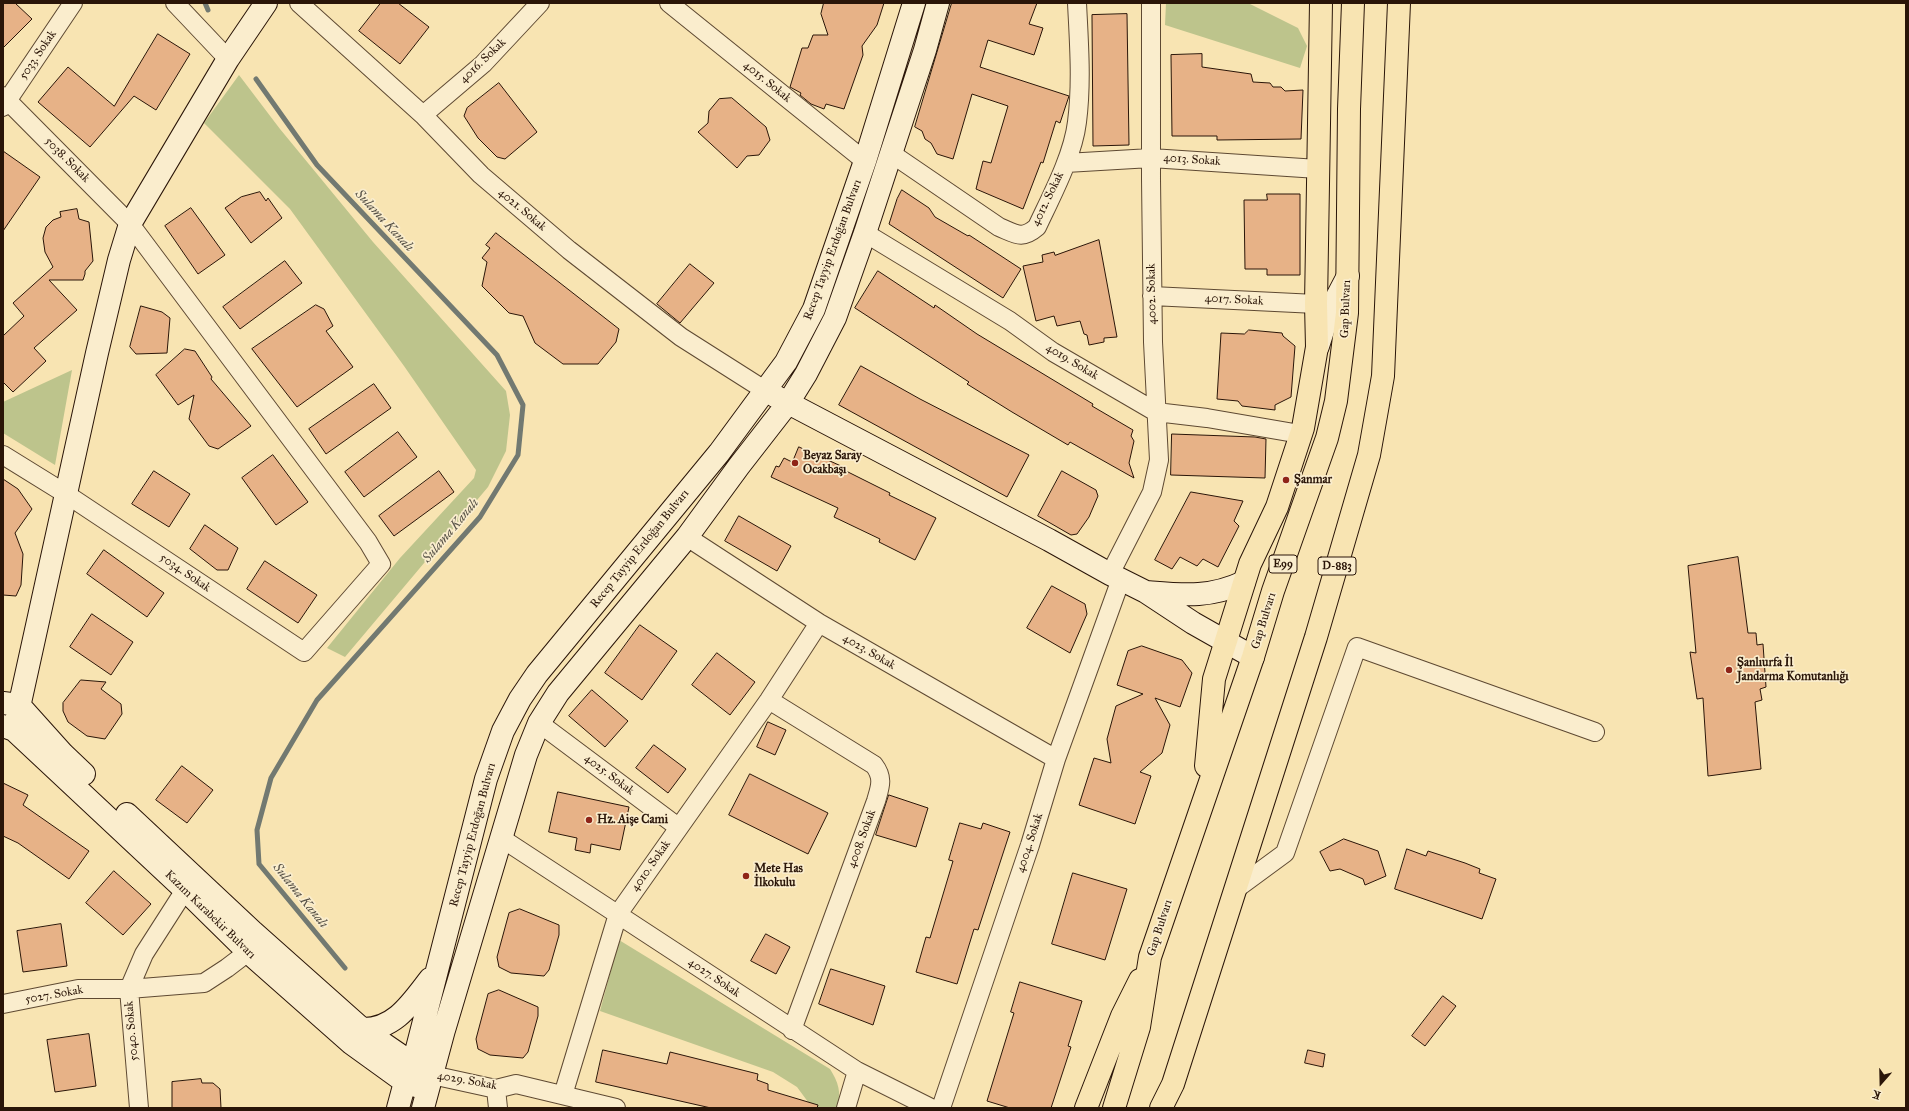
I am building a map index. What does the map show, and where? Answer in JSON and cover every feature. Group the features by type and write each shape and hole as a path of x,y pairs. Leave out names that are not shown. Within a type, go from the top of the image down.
{"highway":[{"path":"1203,800 1214,679 1250,564 1277,507 1300,434 1310,393 1317,347 1316,304 1321,3"},
{"name":"Gap Bulvarı","path":"1114,1108 1139,1027 1150,957 1253,656 1273,591 1327,438 1336,401 1345,342 1348,276 1349,109 1353,3"},
{"name":"D-883","path":"1161,1108 1173,1084 1316,637 1370,447 1383,376 1399,3"},
{"path":"1086,1108 1122,1016 1150,957"},
{"path":"1169,1108 1173,1084"}],"main road":[{"path":"8,728 11,704 66,494 97,352 119,260 130,224 228,59 266,3"},
{"name":"Recep Tayyip Erdoğan Bulvarı","path":"398,1108 409,1073 486,780 503,730 537,674 714,459 766,391 786,362 814,309 865,161 914,3"},
{"name":"Recep Tayyip Erdoğan Bulvarı","path":"428,1091 526,755 539,723 558,693 687,537 739,466 788,403 806,374 835,318 892,154 925,50 938,3"},
{"path":"1317,347 1329,312 1348,276"},
{"path":"766,391 1049,540 1115,577 1146,592 1192,623 1253,656"},
{"path":"1146,592 1190,596 1209,594 1230,589 1244,582"},
{"name":"Kazım Karabekir Bulvarı","path":"11,704 63,754 188,882 248,952 351,1043 409,1073"},
{"name":"Kazım Karabekir Bulvarı","path":"8,728 362,1029 428,1091"},
{"path":"362,1029 374,1030 396,1020 413,1001 436,970"}],"street":[{"name":"5033. Sokak","path":"5,101 73,3"},
{"path":"175,3 228,59"},
{"name":"4021. Sokak","path":"299,3 423,115 481,175 569,250 681,337 766,391"},
{"name":"4016. Sokak","path":"423,115 483,64 540,3"},
{"name":"4015. Sokak","path":"669,3 865,161"},
{"name":"4012. Sokak","path":"892,154 1000,227 1018,236 1029,234 1037,228 1066,163 1077,123 1080,77 1077,3"},
{"name":"4002. Sokak","path":"1115,577 1152,492 1159,460 1152,296 1151,3"},
{"name":"5038. Sokak","path":"5,101 130,224 359,529 381,564 304,652"},
{"name":"4013. Sokak","path":"1066,163 1151,158 1318,169"},
{"name":"4019. Sokak","path":"865,233 1010,321 1053,352 1156,412 1207,418 1300,434"},
{"name":"4017. Sokak","path":"1152,296 1316,304"},
{"name":"5034. Sokak","path":"3,455 66,494 304,652"},
{"name":"4023. Sokak","path":"687,537 819,623 1056,759"},
{"name":"4004. Sokak","path":"941,1108 1030,845 1056,759 1115,577"},
{"name":"4010. Sokak","path":"563,1095 618,914 769,700 819,623"},
{"path":"1236,889 1285,853 1357,647 1595,732"},
{"name":"4008. Sokak","path":"769,700 874,765 880,773 880,785 876,801 792,1030"},
{"name":"4025. Sokak","path":"539,723 678,827"},
{"name":"4027. Sokak","path":"501,838 792,1030 857,1071 931,1108"},
{"name":"5040. Sokak","path":"139,1108 129,989 144,954 188,882"},
{"name":"5027. Sokak","path":"3,1004 78,989 129,989 204,983 248,952"},
{"path":"846,1108 857,1071"},
{"name":"4029. Sokak","path":"428,1091 496,1089 516,1084 616,1108"},
{"path":"496,1089 498,1108"}],"green space":[{"path":"1166,3 1248,3 1298,28 1307,46 1300,68 1165,25"},
{"path":"239,75 280,129 373,242 506,391 510,415 506,451 488,487 345,657 327,648 400,558 474,478 476,470 404,366 290,209 204,123"},
{"path":"72,370 55,465 3,433 3,402"},
{"path":"619,940 830,1069 835,1078 839,1092 837,1108 810,1108 811,1106 797,1087 773,1072 600,1011"}],"building":[{"path":"3,3 15,3 32,19 3,48"},
{"path":"381,3 398,3 429,27 400,64 359,31"},
{"path":"824,3 884,3 877,25 862,46 863,55 844,109 826,104 824,109 811,104 800,95 801,93 790,87 802,48 808,48 813,35 828,35 821,14"},
{"path":"952,3 1037,3 1029,24 1043,28 1034,55 988,40 980,67 1069,96 1060,123 1056,121 1043,163 1041,162 1023,209 976,189 983,161 991,163 1008,106 972,94 953,159 937,154 931,143 925,139 922,131 915,127"},
{"path":"1127,14 1129,145 1093,146 1092,15"},
{"path":"158,34 190,54 156,110 134,96 90,147 38,102 68,67 114,106"},
{"path":"1202,54 1202,67 1251,74 1253,82 1270,83 1273,87 1281,87 1285,91 1303,90 1301,139 1217,140 1217,136 1172,136 1171,55"},
{"path":"499,83 537,132 505,159 497,157 478,138 464,116 467,108"},
{"path":"732,98 766,127 770,140 759,155 747,156 737,168 698,132 708,123 709,111 719,99"},
{"path":"3,151 40,177 3,231"},
{"path":"902,190 929,208 935,217 968,236 969,235 1021,269 1003,298 889,224 897,199"},
{"path":"260,192 266,201 268,198 282,218 251,243 225,208 241,197"},
{"path":"1267,194 1300,194 1300,275 1267,275 1267,269 1245,269 1244,200 1267,200"},
{"path":"191,208 225,255 198,274 165,226"},
{"path":"77,209 79,219 89,222 93,261 85,271 83,280 49,280 77,310 34,348 46,361 13,392 3,382 3,336 24,316 13,303 53,267 45,252 43,238 46,227 53,220 61,217 60,212"},
{"path":"496,233 619,329 616,342 598,364 563,364 535,343 523,316 509,313 482,286 487,262 482,258 490,248 486,245"},
{"path":"1099,240 1117,337 1104,338 1104,342 1089,345 1087,335 1084,334 1080,321 1057,326 1054,316 1036,321 1023,266 1043,262 1042,255 1054,252 1055,255"},
{"path":"285,261 302,283 240,329 223,307"},
{"path":"690,264 714,283 680,323 657,304"},
{"path":"878,271 934,308 935,305 977,334 1133,430 1131,436 1134,441 1129,463 1134,478 1070,442 1068,445 1012,412 967,384 969,382 855,308"},
{"path":"316,305 324,309 333,326 326,331 353,367 297,407 252,349"},
{"path":"141,306 162,312 170,318 167,353 136,354 130,347"},
{"path":"1249,330 1282,333 1283,336 1295,346 1291,397 1275,405 1275,410 1242,406 1238,401 1217,399 1221,333 1244,334"},
{"path":"185,349 195,351 212,377 211,379 251,426 218,449 209,446 189,419 194,395 178,405 156,375"},
{"path":"861,366 920,399 1029,455 1007,497 839,405"},
{"path":"374,384 391,408 326,454 309,429"},
{"path":"398,432 417,457 364,497 345,472"},
{"path":"1172,434 1255,437 1266,439 1265,478 1171,475"},
{"path":"799,447 841,466 840,468 890,493 889,495 936,518 915,560 879,542 880,539 834,517 838,508 771,477 776,466 779,467 784,458 792,462"},
{"path":"273,455 308,502 276,525 242,478"},
{"path":"154,471 190,494 169,527 132,504"},
{"path":"439,471 454,492 394,536 379,516"},
{"path":"1062,471 1096,490 1098,496 1089,517 1077,534 1071,535 1038,516"},
{"path":"3,479 18,489 32,509 15,533 23,554 21,585 16,596 3,595"},
{"path":"1191,492 1243,501 1234,521 1239,526 1218,567 1203,559 1197,566 1180,557 1172,569 1155,560"},
{"path":"739,516 791,546 777,571 725,541"},
{"path":"205,525 238,548 228,570 217,570 190,549"},
{"path":"104,550 164,593 147,617 87,574"},
{"name":"Şanlıurfa İl Jandarma Komutanlığı","path":"1738,557 1748,633 1756,633 1757,645 1763,644 1766,687 1760,689 1762,700 1755,702 1761,769 1708,776 1703,698 1697,699 1690,652 1696,653 1688,566"},
{"path":"265,561 317,595 298,623 247,589"},
{"path":"1052,586 1085,604 1087,614 1070,653 1027,628"},
{"path":"92,614 133,642 111,675 70,647"},
{"path":"640,625 677,651 642,700 605,673"},
{"path":"1142,646 1182,660 1192,673 1180,707 1155,698 1170,725 1162,753 1140,772 1151,776 1135,824 1079,805 1094,758 1111,763 1107,739 1116,706 1143,694 1117,685 1128,651"},
{"path":"717,653 755,682 730,715 692,685"},
{"path":"81,680 106,682 101,689 121,704 122,714 105,739 87,736 68,722 63,711 63,703"},
{"path":"592,690 628,721 605,747 569,716"},
{"path":"768,722 786,730 775,755 757,747"},
{"path":"654,745 686,769 668,793 636,768"},
{"path":"182,766 213,790 187,823 156,800"},
{"path":"750,774 828,813 808,854 729,815"},
{"path":"3,783 28,795 23,805 89,851 69,879 18,843 3,836"},
{"name":"Hz. Aişe Cami","path":"558,792 629,807 620,850 591,844 590,853 575,850 577,838 549,832"},
{"path":"889,795 928,808 916,847 876,835"},
{"path":"960,823 981,829 983,823 1010,832 978,930 974,929 957,984 916,972 926,937 930,938 953,861 949,860"},
{"path":"1344,839 1378,851 1386,876 1365,885 1363,879 1340,869 1330,871 1320,852"},
{"path":"1407,849 1426,856 1428,851 1465,863 1480,869 1479,873 1496,879 1482,919 1395,889"},
{"path":"114,871 151,904 123,935 86,903"},
{"path":"1073,873 1127,889 1105,960 1052,944"},
{"path":"520,909 559,925 559,935 549,970 544,976 511,973 499,967 497,957 509,913"},
{"path":"61,924 67,966 23,972 17,931"},
{"path":"766,934 790,947 776,974 751,961"},
{"path":"831,969 885,986 873,1025 819,1004"},
{"path":"1020,982 1082,1001 1068,1046 1071,1047 1051,1108 1010,1108 987,1101 1014,1013 1011,1012"},
{"path":"499,990 538,1007 538,1016 528,1052 523,1058 490,1055 478,1049 476,1039 488,994"},
{"path":"1443,996 1456,1006 1425,1046 1412,1036"},
{"path":"89,1034 96,1086 55,1092 47,1040"},
{"path":"603,1050 667,1064 670,1052 758,1074 757,1080 768,1084 768,1090 818,1105 817,1108 711,1108 596,1082"},
{"path":"1308,1050 1325,1054 1323,1067 1305,1063"},
{"path":"201,1079 202,1083 213,1083 220,1089 221,1108 172,1108 172,1082"}],"waterway":[{"name":"Sulama Kanalı","path":"205,3 208,10"},
{"name":"Sulama Kanalı","path":"256,79 317,165 497,355 523,405 518,455 480,517 317,700 271,778 257,830 259,864 345,968"}],"place":[{"name":"Beyaz Saray Ocakbaşı","path":"795,463"},
{"name":"Şanmar","path":"1286,480"},
{"name":"Şanlıurfa İl Jandarma Komutanlığı","path":"1729,670"},
{"name":"Hz. Aişe Cami","path":"589,820"},
{"name":"Mete Has İlkokulu","path":"746,876"}]}
